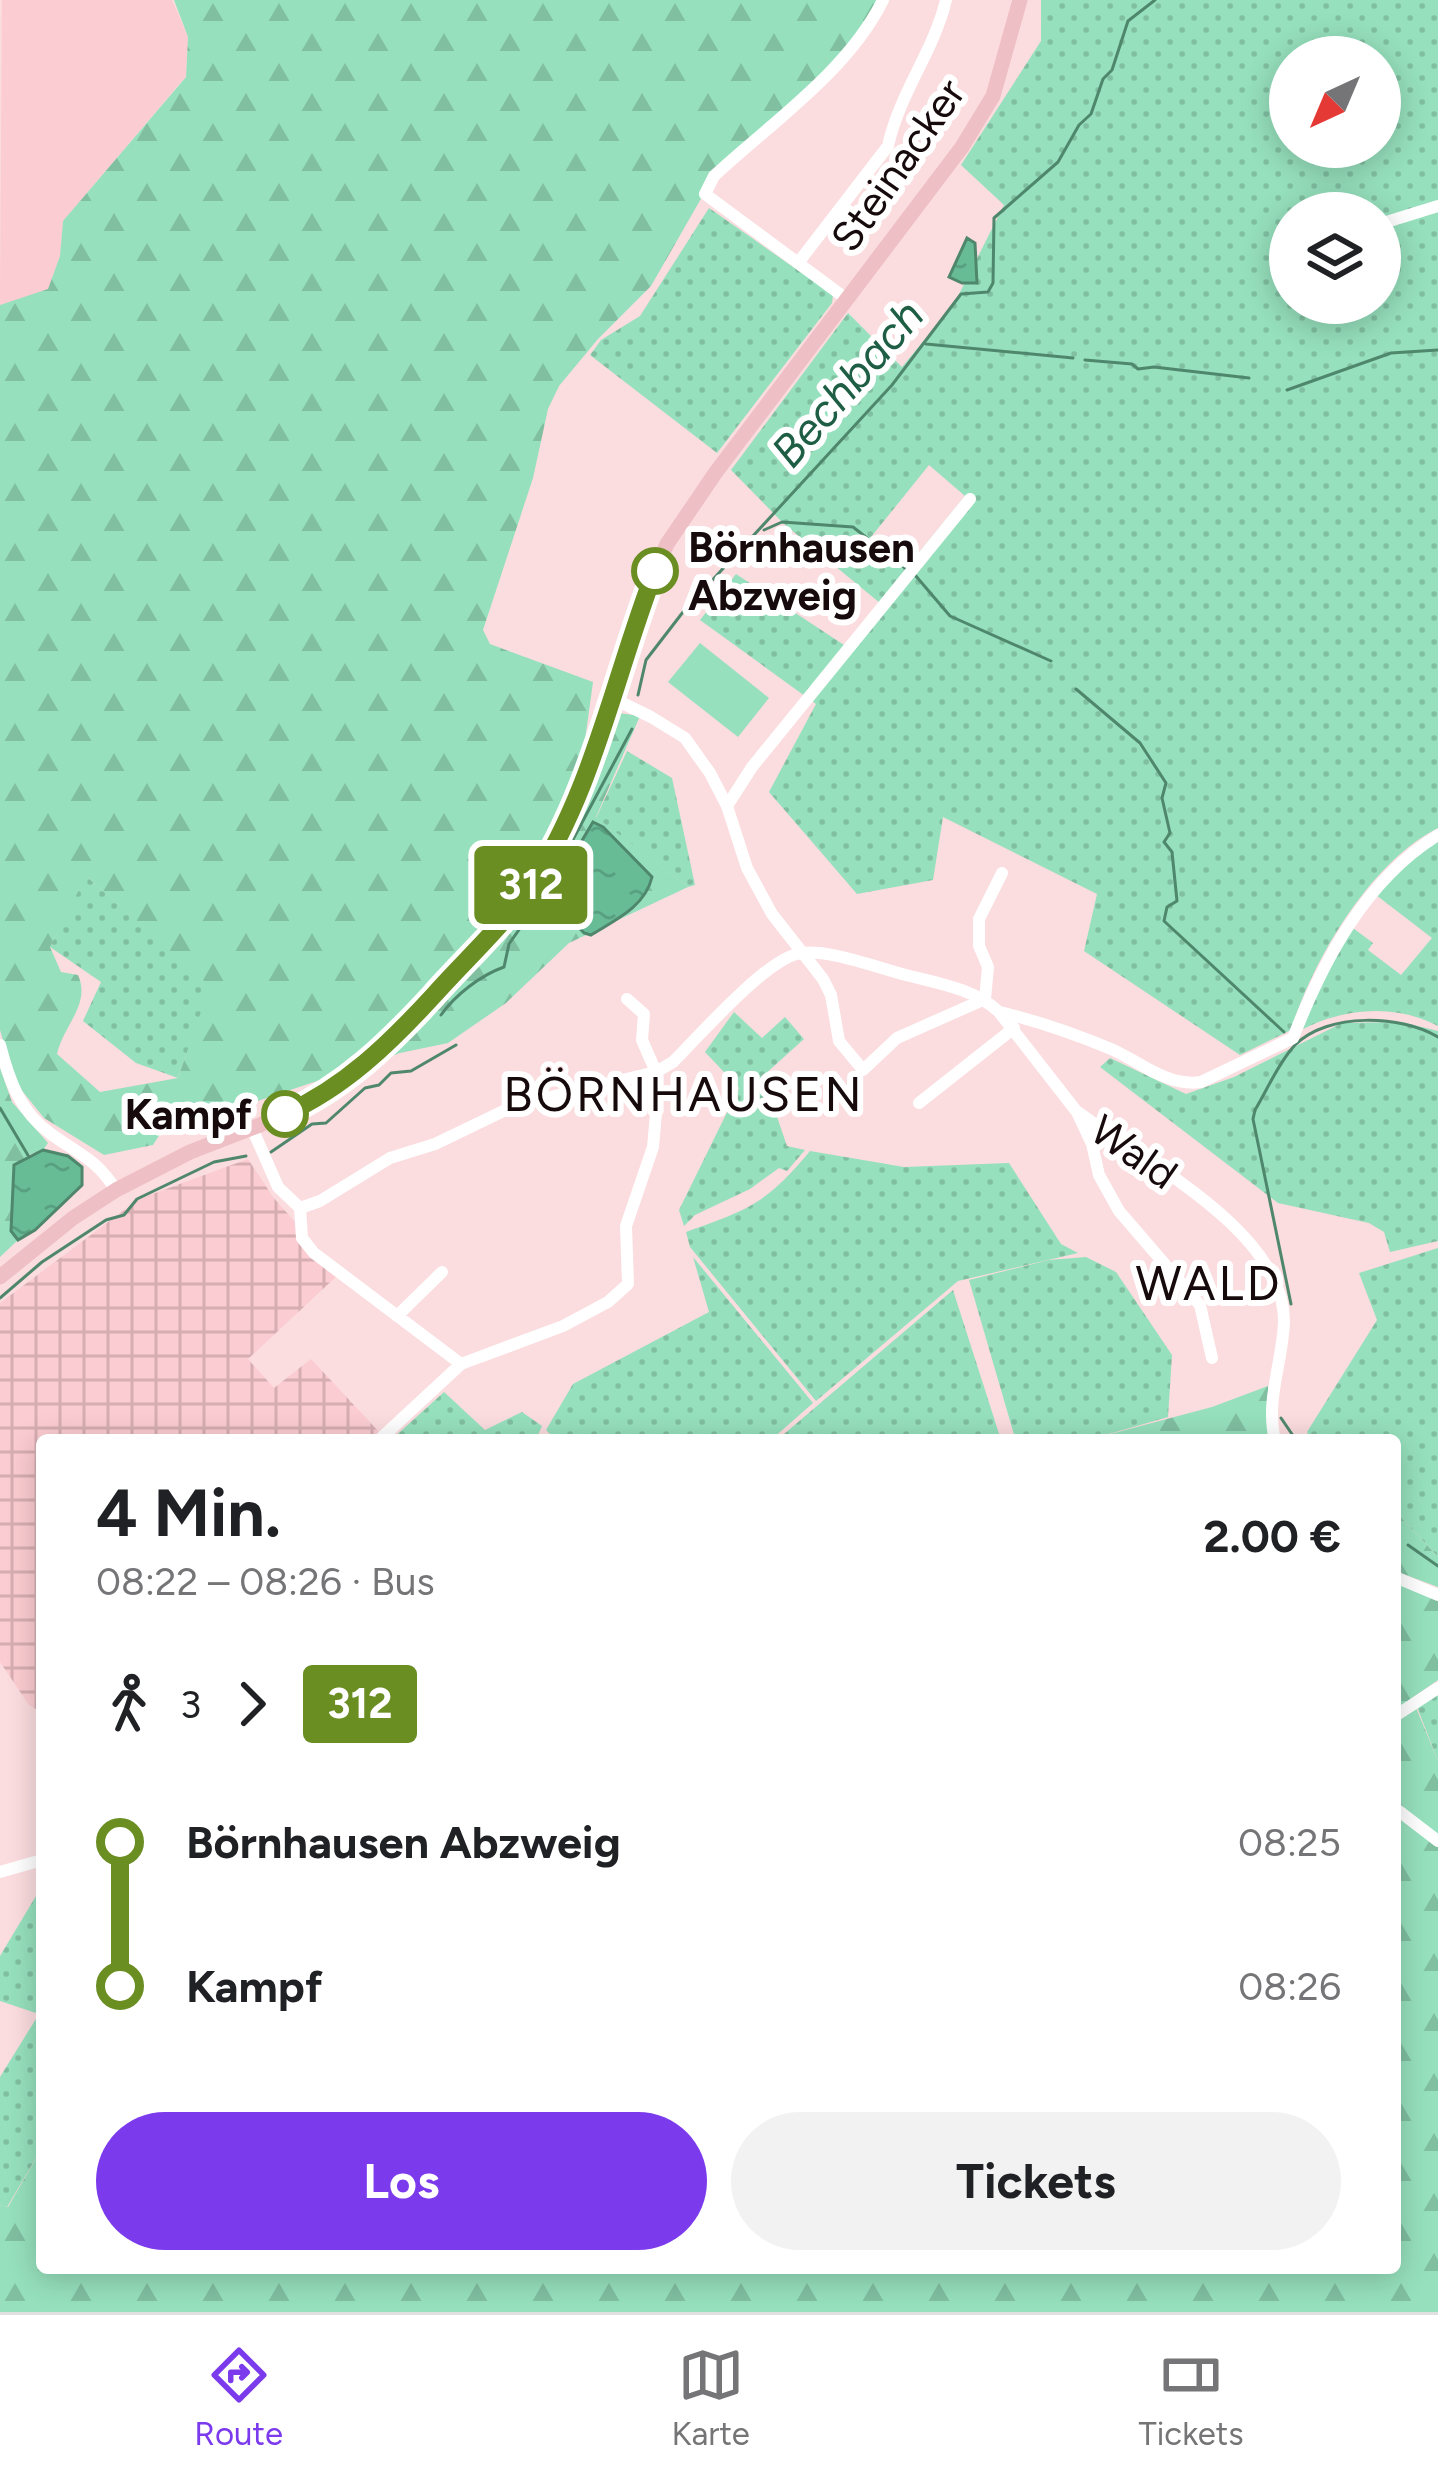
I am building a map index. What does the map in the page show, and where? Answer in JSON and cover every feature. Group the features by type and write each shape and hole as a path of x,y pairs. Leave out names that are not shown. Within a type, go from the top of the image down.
{"main road":[{"name":"Steinacker","path":"0,1277 116,1190 329,1092 418,1012 529,888 580,785 667,544 716,472 962,147 993,96 1020,0"}],"street":[{"name":"Steinacker","path":"848,300 705,194 714,176 844,55 872,22 883,0"},
{"name":"Steinacker","path":"797,263 888,146 892,127 940,25 946,0"},
{"path":"1401,217 1438,206"},
{"path":"728,806 752,767 970,499"},
{"path":"610,698 685,738 710,773 728,806 747,868 772,914 823,979 831,995 839,1041 863,1070 897,1038 986,1000"},
{"path":"999,1012 1114,1051 1162,1077 1188,1084 1201,1082 1293,1038 1322,967 1385,877 1438,835"},
{"path":"986,1000 988,967 979,946 980,919 1002,873"},
{"path":"300,1208 390,1158 435,1144 515,1105 656,1072 673,1062 760,976 800,952 935,982 986,1000 1014,1028 1077,1112"},
{"path":"385,1434 461,1364 562,1326 608,1302 628,1285 626,1226 653,1148 656,1072 642,1040 644,1014 627,999"},
{"path":"919,1103 1014,1028"},
{"path":"0,1045 12,1088 28,1114 52,1135 89,1156 116,1190"},
{"name":"Wald","path":"1077,1112 1092,1144 1099,1175 1118,1211 1199,1305 1212,1358"},
{"name":"Wald","path":"1077,1112 1222,1214 1252,1240 1273,1274 1284,1317 1270,1421 1273,1434"},
{"path":"256,1127 278,1187 300,1208 302,1238 314,1253 461,1364"},
{"path":"398,1316 442,1272"},
{"path":"1401,1579 1438,1595"},
{"path":"1401,1712 1438,1688"},
{"path":"1401,1813 1438,1841"},
{"path":"0,1872 36,1862"}],"shaded area":[{"path":"2,0 172,0 188,37 186,76 63,221 60,256 48,290 0,305"},
{"path":"248,1159 273,1197 340,1273 248,1359 274,1388 311,1359 380,1433 36,1434 36,1709 0,1662 0,1303 139,1199"}],"green space":[{"path":"174,0 883,0 844,55 714,176 651,286 559,386 548,409 533,478 483,630 490,644 593,682 585,740 564,797 578,804 606,730 619,713 640,716 596,817 688,887 569,943 506,1003 448,1043 400,1053 160,1134 153,1145 104,1155 44,1118 15,1082 0,1030 0,305 48,289 60,256 63,221 186,77 188,37","holes":["86,876 210,986 178,1078 100,1092 57,1054 79,1005 81,985 78,975 61,972 50,947"]},
{"path":"1041,0 1438,0 1438,828 1389,864 1367,888 1329,944 1291,1030 1240,1055 1084,951 1097,894 943,817 933,880 857,894 769,792 816,704 700,620 736,574 844,645 886,608 784,524 731,470 848,313 902,367 954,304 1004,205 961,165 1041,41","holes":["929,465 965,496 907,567 871,537"]},
{"path":"709,208 833,295 832,303 717,453 590,355 601,340 640,316"},
{"path":"700,643 769,698 738,737 668,682"},
{"path":"627,751 672,778 695,885 688,887 596,818"},
{"path":"1438,839 1438,1026 1404,1014 1368,1011 1333,1017 1299,1031 1326,968 1353,928 1373,943 1368,950 1401,975 1432,938 1376,895 1388,878"},
{"path":"85,875 211,986 178,1078 136,1063 83,1021 101,982 50,947"},
{"path":"734,1012 762,1038 785,1017 804,1039 763,1076 787,1146 805,1150 787,1171 779,1168 750,1189 695,1215 684,1226 679,1210 739,1088 705,1052"},
{"path":"1402,1022 1438,1031 1438,1241 1390,1252 1384,1232 1369,1223 1278,1203 1100,1067 1110,1058 1186,1094 1234,1077 1342,1023"},
{"path":"0,1068 12,1102 48,1143 28,1155 11,1231 18,1240 0,1257"},
{"path":"810,1151 904,1167 1009,1163 1061,1244 1078,1253 958,1281 816,1401 690,1247 686,1232 756,1203"},
{"path":"1438,1248 1438,1557 1401,1517 1401,1434 1307,1432 1377,1320 1359,1273"},
{"path":"693,1257 813,1403 778,1434 550,1434 546,1430 573,1384 709,1312"},
{"path":"1086,1257 1116,1272 1172,1355 1168,1417 1109,1434 1014,1434 969,1280 1049,1260"},
{"path":"953,1290 999,1434 784,1434"},
{"path":"1268,1386 1269,1434 1111,1434 1212,1407"},
{"path":"444,1392 485,1430 522,1412 542,1426 539,1434 398,1434"},
{"path":"1401,1517 1438,1557 1438,1587 1401,1573"},
{"path":"1401,1585 1438,1600 1438,1680 1412,1698 1438,1761 1438,2312 0,2312 0,2205 8,2207 36,2158 36,2274 1401,2274"},
{"path":"1438,1694 1438,1761 1417,1707"},
{"path":"36,1896 36,2013 0,2001 0,1956"},
{"path":"36,2019 36,2158 7,2207 0,2205 0,2077"}],"water":[{"path":"967,238 975,243 977,283 949,277"},
{"path":"593,822 652,877 636,905 591,935 549,896"},
{"path":"43,1150 68,1156 82,1167 82,1185 18,1240 11,1231 14,1165"}],"waterway":[{"name":"Bechbach","path":"638,695 646,660 683,612 892,385 961,294 988,292 993,283 994,218 1058,162 1079,125 1091,114 1128,21 1155,0"},
{"path":"926,344 1073,358"},
{"path":"1287,390 1391,353 1438,350"},
{"path":"1085,360 1249,378"},
{"path":"764,530 782,522 853,527 905,568"},
{"path":"915,575 950,616 1051,661"},
{"path":"1076,689 1140,743 1166,783 1162,798 1170,833 1164,842 1172,852 1177,901 1167,907 1164,921 1284,1032"},
{"name":"Bechbach","path":"546,890 632,729"},
{"name":"Bechbach","path":"441,1015 469,986 504,967 509,944 528,917"},
{"path":"1291,1304 1253,1119 1273,1076 1309,1034 1345,1022 1405,1024 1438,1037"},
{"name":"Bechbach","path":"271,1152 312,1124 326,1123 365,1088 379,1085 391,1073 411,1071 456,1045"},
{"path":"0,1108 29,1157"},
{"name":"Bechbach","path":"0,1298 42,1262 106,1220 124,1215 137,1199 214,1162 246,1156"},
{"path":"1281,1418 1292,1434"},
{"path":"1408,1545 1438,1566"}],"bus line":[{"name":"312","path":"285,1114 356,1072 418,1012 529,888 587,769 655,571"}],"place":[{"name":"Börnhausen Abzweig","path":"655,571"},
{"name":"Kampf","path":"285,1114"}],"district":[{"name":"BÖRNHAUSEN","path":"684,1094"},
{"name":"WALD","path":"1209,1283"}]}
